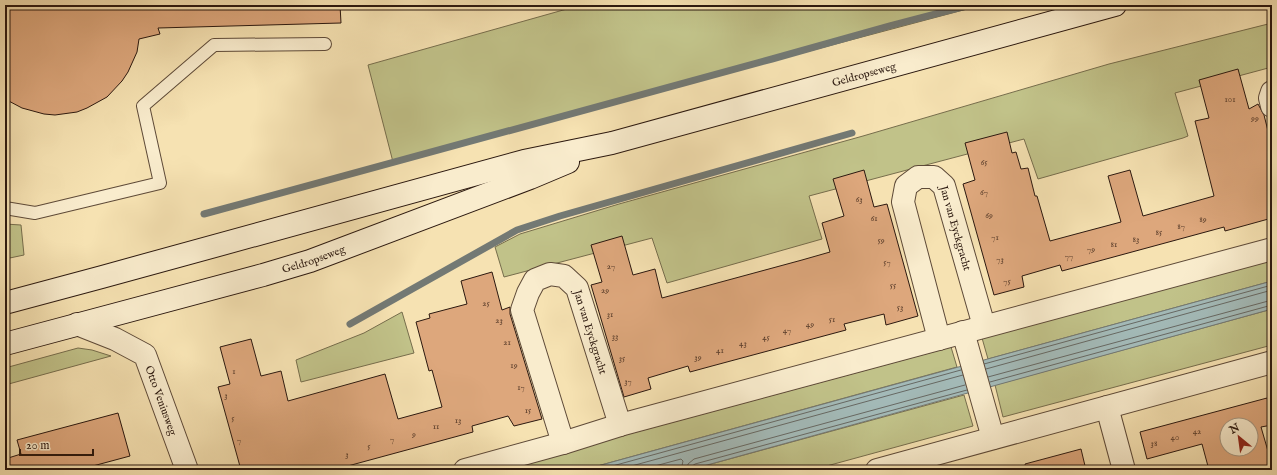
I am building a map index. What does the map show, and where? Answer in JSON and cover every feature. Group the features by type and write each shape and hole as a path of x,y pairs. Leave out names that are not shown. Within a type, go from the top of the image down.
{"street":[{"name":"Geldropseweg","path":"5,303 524,161 612,143 1115,5"},
{"path":"1272,92 1270,98 1272,106"},
{"name":"Geldropseweg","path":"5,344 310,261 530,178 612,143"},
{"name":"Jan van Eyckgracht","path":"939,339 903,202 906,186 918,177 934,177 944,186 984,326"},
{"path":"465,470 563,443 620,425 939,339 965,339 984,326 1272,249"},
{"name":"Jan van Eyckgracht","path":"563,443 522,310 528,293 535,280 550,274 564,276 577,288 620,425"},
{"name":"Otto Veniusweg","path":"77,324 115,339 145,355 187,470"},
{"path":"965,339 990,430"},
{"path":"877,470 909,466 990,430 1107,407 1272,362"},
{"path":"1107,407 1124,470"}],"lane":[{"path":"5,208 36,213 160,183 143,106 214,45 326,44"}],"green space":[{"path":"581,5 982,5 393,162 368,65"},
{"path":"1272,23 1272,67 1175,93 1188,136 1183,138 1038,179 1024,139 809,196 822,239 667,283 652,238 504,277 495,247 520,234 619,204 863,136 1109,64"},
{"path":"5,224 21,225 24,255 5,259"},
{"path":"1272,258 1272,281 988,359 982,338"},
{"path":"1272,309 1272,345 1003,417 995,385"},
{"path":"402,312 414,353 301,382 296,360 364,333"},
{"path":"951,347 957,367 583,470 495,470"},
{"path":"78,348 92,350 111,356 5,385 5,368"},
{"path":"964,395 973,426 812,470 689,470"}],"water":[{"path":"1272,281 1272,309 689,470 583,470"}],"building":[{"path":"5,5 340,5 341,23 158,28 160,34 139,39 137,52 128,72 107,97 77,112 55,115 44,114 22,108 5,99"},
{"path":"1238,69 1249,109 1258,104 1264,115 1272,147 1272,218 1225,231 1224,227 1062,271 1060,265 1022,276 1024,287 994,295 963,184 975,180 965,143 1007,132 1012,153 1016,152 1021,169 1028,168 1035,196 1037,196 1050,241 1121,222 1108,176 1130,170 1143,216 1214,196 1195,121 1209,118 1199,80"},
{"path":"864,170 874,207 887,204 918,316 886,325 884,314 844,324 846,330 690,372 688,366 648,378 651,389 624,397 591,285 602,282 591,245 622,236 633,275 655,269 662,298 802,260 830,252 822,223 844,216 833,179"},
{"path":"492,272 502,310 510,307 510,314 542,419 514,426 508,416 472,426 473,432 333,470 241,470 218,387 230,384 220,347 251,339 261,376 281,371 288,401 385,374 398,419 442,407 432,370 429,371 416,322 430,318 429,314 467,304 461,281"},
{"path":"1267,398 1272,415 1272,425 1261,427 1272,465 1254,470 1209,470 1202,444 1147,459 1140,432"},
{"path":"118,413 130,456 78,470 5,470 5,459 21,454 17,440"},
{"path":"1081,449 1086,470 1026,470 1025,464"}],"waterway":[{"path":"204,214 970,5"},
{"path":"350,324 517,230 560,216 852,133"}]}
